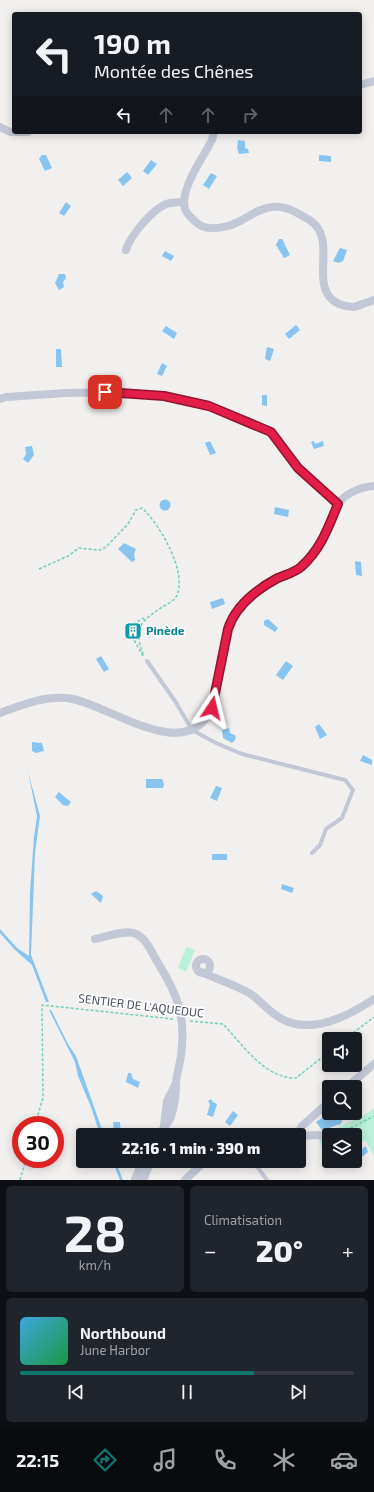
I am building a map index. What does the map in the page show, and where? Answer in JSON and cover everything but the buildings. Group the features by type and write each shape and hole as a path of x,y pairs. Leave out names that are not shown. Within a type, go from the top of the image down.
{"street":[{"path":"362,84 374,81"},
{"path":"0,127 12,132"},
{"path":"214,134 212,140 187,187 184,202 189,214 199,225 214,229 238,222 266,208 278,206 294,211 315,224 322,233 324,287 330,298 337,303 350,307 374,300"},
{"path":"126,250 132,236 157,210 170,203 184,202"},
{"path":"0,399 6,397 66,393 117,392 164,396 209,406 271,432 298,468 338,504"},
{"path":"0,713 20,705 44,699 68,698 134,723 168,732 184,733 192,730 203,723 212,708 228,629 232,618 257,591 298,569 313,554 325,536 338,504 349,493 374,486"},
{"path":"95,939 126,932 134,934 145,941 167,978 178,1002 182,1020 182,1054 176,1082 167,1101 163,1128"},
{"path":"213,978 207,961 200,960 196,966 201,972 213,978 247,992 281,1018 302,1024 319,1024 343,1018 374,999"},
{"path":"201,972 206,972 209,968"},
{"path":"355,1080 374,1064"},
{"path":"301,1128 322,1108"},
{"path":"306,1136 322,1136"},
{"path":"135,1180 139,1168"},
{"path":"143,1180 147,1168"},
{"path":"185,1180 198,1168"}],"lane":[{"path":"147,661 175,701 192,730 216,743 242,754 345,780 354,790 342,818 326,830 320,844 312,853"},
{"path":"258,1168 267,1180"}],"path":[{"path":"39,569 68,556 79,548 100,550 106,547 128,524 136,510 142,508 160,531 167,544 176,565 178,587 174,599 127,627 132,639 147,661"},
{"path":"147,616 141,623 139,636 141,647 147,661"},
{"name":"SENTIER DE L'AQUEDUC","path":"37,1116 42,1098 42,1005 223,1024 261,1064 271,1071 290,1078 296,1078 322,1058"},
{"path":"354,1032 374,1017"},
{"path":"348,1128 374,1116"},
{"path":"20,1180 23,1168"}],"green space":[{"path":"186,947 195,950 186,972 178,968"},
{"path":"374,1108 374,1156 365,1140 362,1142 362,1128 336,1128 353,1120 362,1120 362,1116"},
{"path":"322,1138 322,1148 319,1140"}],"water":[{"path":"238,140 245,141 245,148 248,149 249,153 239,154 237,148"},
{"path":"42,155 46,155 52,168 45,171 39,159"},
{"path":"319,155 331,156 331,162 319,161"},
{"path":"151,160 157,164 148,175 143,171"},
{"path":"127,172 132,178 123,186 118,180"},
{"path":"211,173 217,176 209,189 203,185"},
{"path":"66,202 71,206 64,216 59,213"},
{"path":"279,239 282,239 290,255 284,258 276,245"},
{"path":"340,248 347,250 343,261 338,263 333,261"},
{"path":"165,251 174,256 171,261 162,256"},
{"path":"59,274 65,274 66,278 63,282 64,287 59,290 55,283"},
{"path":"296,325 300,330 289,339 285,334"},
{"path":"166,326 177,333 174,339 162,331"},
{"path":"267,347 274,349 270,361 265,359"},
{"path":"56,349 61,349 62,367 56,367"},
{"path":"162,363 167,366 162,376 157,374"},
{"path":"262,395 267,395 267,406 262,405"},
{"path":"210,441 216,453 210,455 205,443"},
{"path":"314,441 315,444 323,441 324,446 314,449 311,442"},
{"path":"32,446 34,455 28,463 23,459 26,454 25,447"},
{"path":"163,500 167,500 169,501 169,509 163,510 160,507 160,503"},
{"path":"275,507 289,510 288,517 274,514"},
{"path":"124,543 136,549 134,554 135,560 132,562 118,549"},
{"path":"355,561 361,562 362,576 356,575"},
{"path":"223,598 225,604 212,609 210,602"},
{"path":"268,619 278,628 275,632 264,625 264,621"},
{"path":"101,656 109,669 104,672 96,659"},
{"path":"286,661 293,666 283,680 276,675"},
{"path":"319,724 327,735 320,739 315,727"},
{"path":"229,728 230,733 236,736 232,743 223,738 222,730"},
{"path":"32,742 42,743 44,751 36,753 32,751"},
{"path":"363,755 372,760 372,765 360,761"},
{"path":"28,772 40,816 35,853 31,955 49,1002 46,1002 32,965 14,949 0,933 0,929 17,948 29,956 30,892 37,816"},
{"path":"146,779 162,779 164,784 163,788 146,788"},
{"path":"216,786 222,788 217,801 210,798"},
{"path":"59,792 71,802 68,806 63,805 55,797"},
{"path":"212,854 227,854 227,860 212,860"},
{"path":"282,884 294,888 292,893 281,889"},
{"path":"96,891 103,896 101,903 91,894"},
{"path":"49,1010 51,1010 68,1044 76,1056 102,1128 98,1128 78,1076 75,1062"},
{"path":"128,1073 131,1073 133,1079 140,1082 138,1088 126,1082"},
{"path":"211,1099 217,1104 213,1117 207,1115 210,1104 208,1101"},
{"path":"233,1111 238,1115 230,1126 225,1122"},
{"path":"322,1118 322,1120 342,1120 341,1124 328,1128 322,1128 322,1130 316,1122"},
{"path":"113,1122 120,1122 120,1128 114,1128"},
{"path":"366,1146 368,1152 362,1157 362,1149"},
{"path":"115,1168 118,1168 123,1180 120,1180"}],"place":[{"name":"Pinède","path":"133,631"}],"route":[{"path":"105,392 164,396 209,406 271,432 298,468 338,504 320,546 302,566 267,584 257,591 232,618 228,629 212,708"}]}
